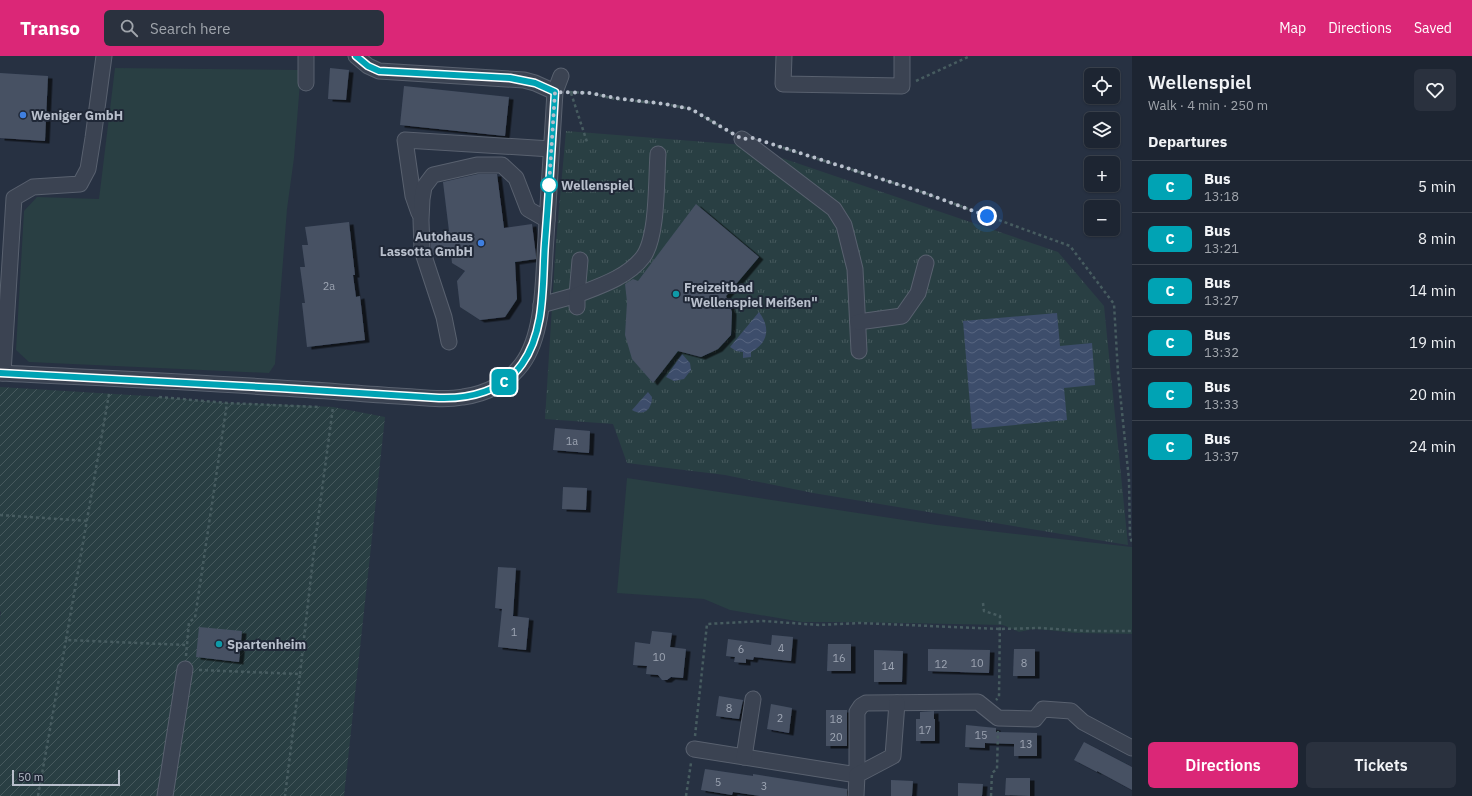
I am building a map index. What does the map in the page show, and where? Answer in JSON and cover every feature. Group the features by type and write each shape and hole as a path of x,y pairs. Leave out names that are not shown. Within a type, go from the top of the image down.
{"street":[{"path":"104,56 88,169 80,184 33,187 14,198 2,373 430,398 463,398 483,393 504,383 521,366 535,339 541,305 555,92 561,76"},
{"path":"306,56 306,83"},
{"path":"356,56 368,66 379,71 510,78 536,77 555,92"},
{"path":"784,56 783,84 902,86 902,56"},
{"path":"742,139 834,208 844,225 855,269 859,351"},
{"path":"421,220 413,196 405,140 551,149"},
{"path":"541,305 577,301 630,269 642,258 649,247 653,231 658,154"},
{"path":"448,342 444,317 422,250 421,220 424,187 433,175 477,165 502,165 516,178 528,209 547,220"},
{"path":"577,301 580,260"},
{"path":"858,322 902,316 918,293 926,263"},
{"path":"165,796 185,669"},
{"path":"744,757 753,699"},
{"path":"856,796 857,712 861,706 866,703 978,702 998,718 1035,719 1043,709 1071,711 1083,722 1132,748"},
{"path":"694,749 857,775 893,756 897,703"}],"path":[{"path":"902,86 925,78 970,56"},
{"path":"555,92 590,93 691,109 742,139"},
{"path":"571,92 587,142"},
{"path":"776,146 919,191 1070,246 1114,304 1118,372 1129,480 1130,538 1132,542"},
{"path":"38,796 88,521 109,394"},
{"path":"227,403 194,618 189,622 185,669 300,674"},
{"path":"284,796 333,407"},
{"path":"0,514 88,521"},
{"path":"983,603 984,611 1000,616 999,697 986,709"},
{"path":"686,796 694,749 708,624 763,621 819,625 860,623 1000,629 1039,628 1086,631 1132,631"},
{"path":"66,640 187,645"},
{"path":"992,796 992,773 997,769 998,718"}],"green space":[{"path":"115,68 301,70 294,158 287,209 275,364 269,373 29,362 16,350 24,211 37,197 99,199"},
{"path":"566,131 744,145 1058,252 1104,306 1128,545 813,493 725,475 627,463 613,424 545,419 556,242"},
{"path":"0,387 147,396 227,403 333,407 385,417 344,796 0,796"},
{"path":"627,478 937,525 1132,547 1132,634 1075,633 1033,629 1019,632 1003,625 802,622 730,610 704,599 617,593"}],"water":[{"path":"759,312 765,324 766,335 761,344 751,352 751,357 743,358 743,352 736,351 730,347"},
{"path":"1057,313 1060,346 1092,343 1095,385 1064,388 1067,420 972,429 963,321"},
{"path":"682,354 690,363 691,370 684,379 674,381 666,377"},
{"path":"648,392 652,397 649,408 640,413 632,410"}],"building":[{"path":"330,68 349,70 346,100 328,99"},
{"name":"Weniger GmbH","path":"0,73 48,76 45,141 0,138"},
{"path":"404,86 509,97 505,136 400,125"},
{"name":"Autohaus Lassotta GmbH","path":"478,174 497,174 504,228 532,224 536,256 536,259 515,262 517,299 505,317 480,320 460,307 457,281 465,271 452,263 451,253 433,255 430,233 449,231 443,182"},
{"name":"Freizeitbad \"Wellenspiel Meißen\"","path":"696,204 759,257 726,296 732,312 731,335 718,349 701,357 678,351 653,383 632,359 625,335 627,302 625,284 633,279 638,281"},
{"name":"Autohaus Lassotta GmbH","path":"349,222 355,275 353,275 356,297 360,296 365,340 307,347 302,303 305,303 300,267 305,267 302,245 308,245 305,227"},
{"path":"555,428 590,431 589,453 553,450"},
{"path":"563,487 587,488 586,510 562,509"},
{"path":"498,567 516,568 513,616 529,618 526,650 498,647 502,609 495,608"},
{"name":"Spartenheim","path":"199,627 242,631 239,662 196,657"},
{"path":"652,631 672,633 670,647 686,649 683,678 671,677 667,680 662,680 658,675 646,674 647,666 633,665 635,642 650,644"},
{"path":"772,635 793,637 791,661 754,657 753,660 746,659 746,663 734,662 735,657 726,656 728,639 771,645"},
{"path":"828,644 851,644 851,671 827,671"},
{"path":"928,649 990,650 989,673 928,671"},
{"path":"1014,649 1035,649 1035,676 1013,676"},
{"path":"874,650 903,651 902,682 874,682"},
{"path":"719,696 743,700 739,719 716,716"},
{"path":"771,704 792,708 789,733 767,729"},
{"path":"826,710 847,710 847,746 826,746"},
{"path":"934,711 935,741 916,741 916,719 920,719 920,712"},
{"path":"966,725 996,728 996,732 1037,733 1037,756 1014,756 1014,744 985,743 985,748 965,747"},
{"path":"1084,742 1132,767 1132,790 1074,760"},
{"path":"705,769 753,776 753,774 847,789 847,796 760,796 733,792 732,795 701,790"},
{"path":"1006,778 1030,778 1030,796 1005,795"},
{"path":"891,780 913,781 912,796 891,796"},
{"path":"958,783 983,784 982,796 958,796"}],"bus line":[{"name":"C","path":"0,373 439,398 463,398 483,393 504,383 521,366 535,339 538,324 541,305 555,92 535,83 510,78 379,71 368,66 356,56"}],"place":[{"name":"Weniger GmbH","path":"23,115"},
{"name":"Wellenspiel","path":"549,185"},
{"name":"Autohaus Lassotta GmbH","path":"481,243"},
{"name":"Freizeitbad \"Wellenspiel Meißen\"","path":"676,294"},
{"name":"Spartenheim","path":"219,644"}],"route":[{"path":"549,185 555,92 590,93 691,109 742,139 753,138 919,191 987,216"}]}
